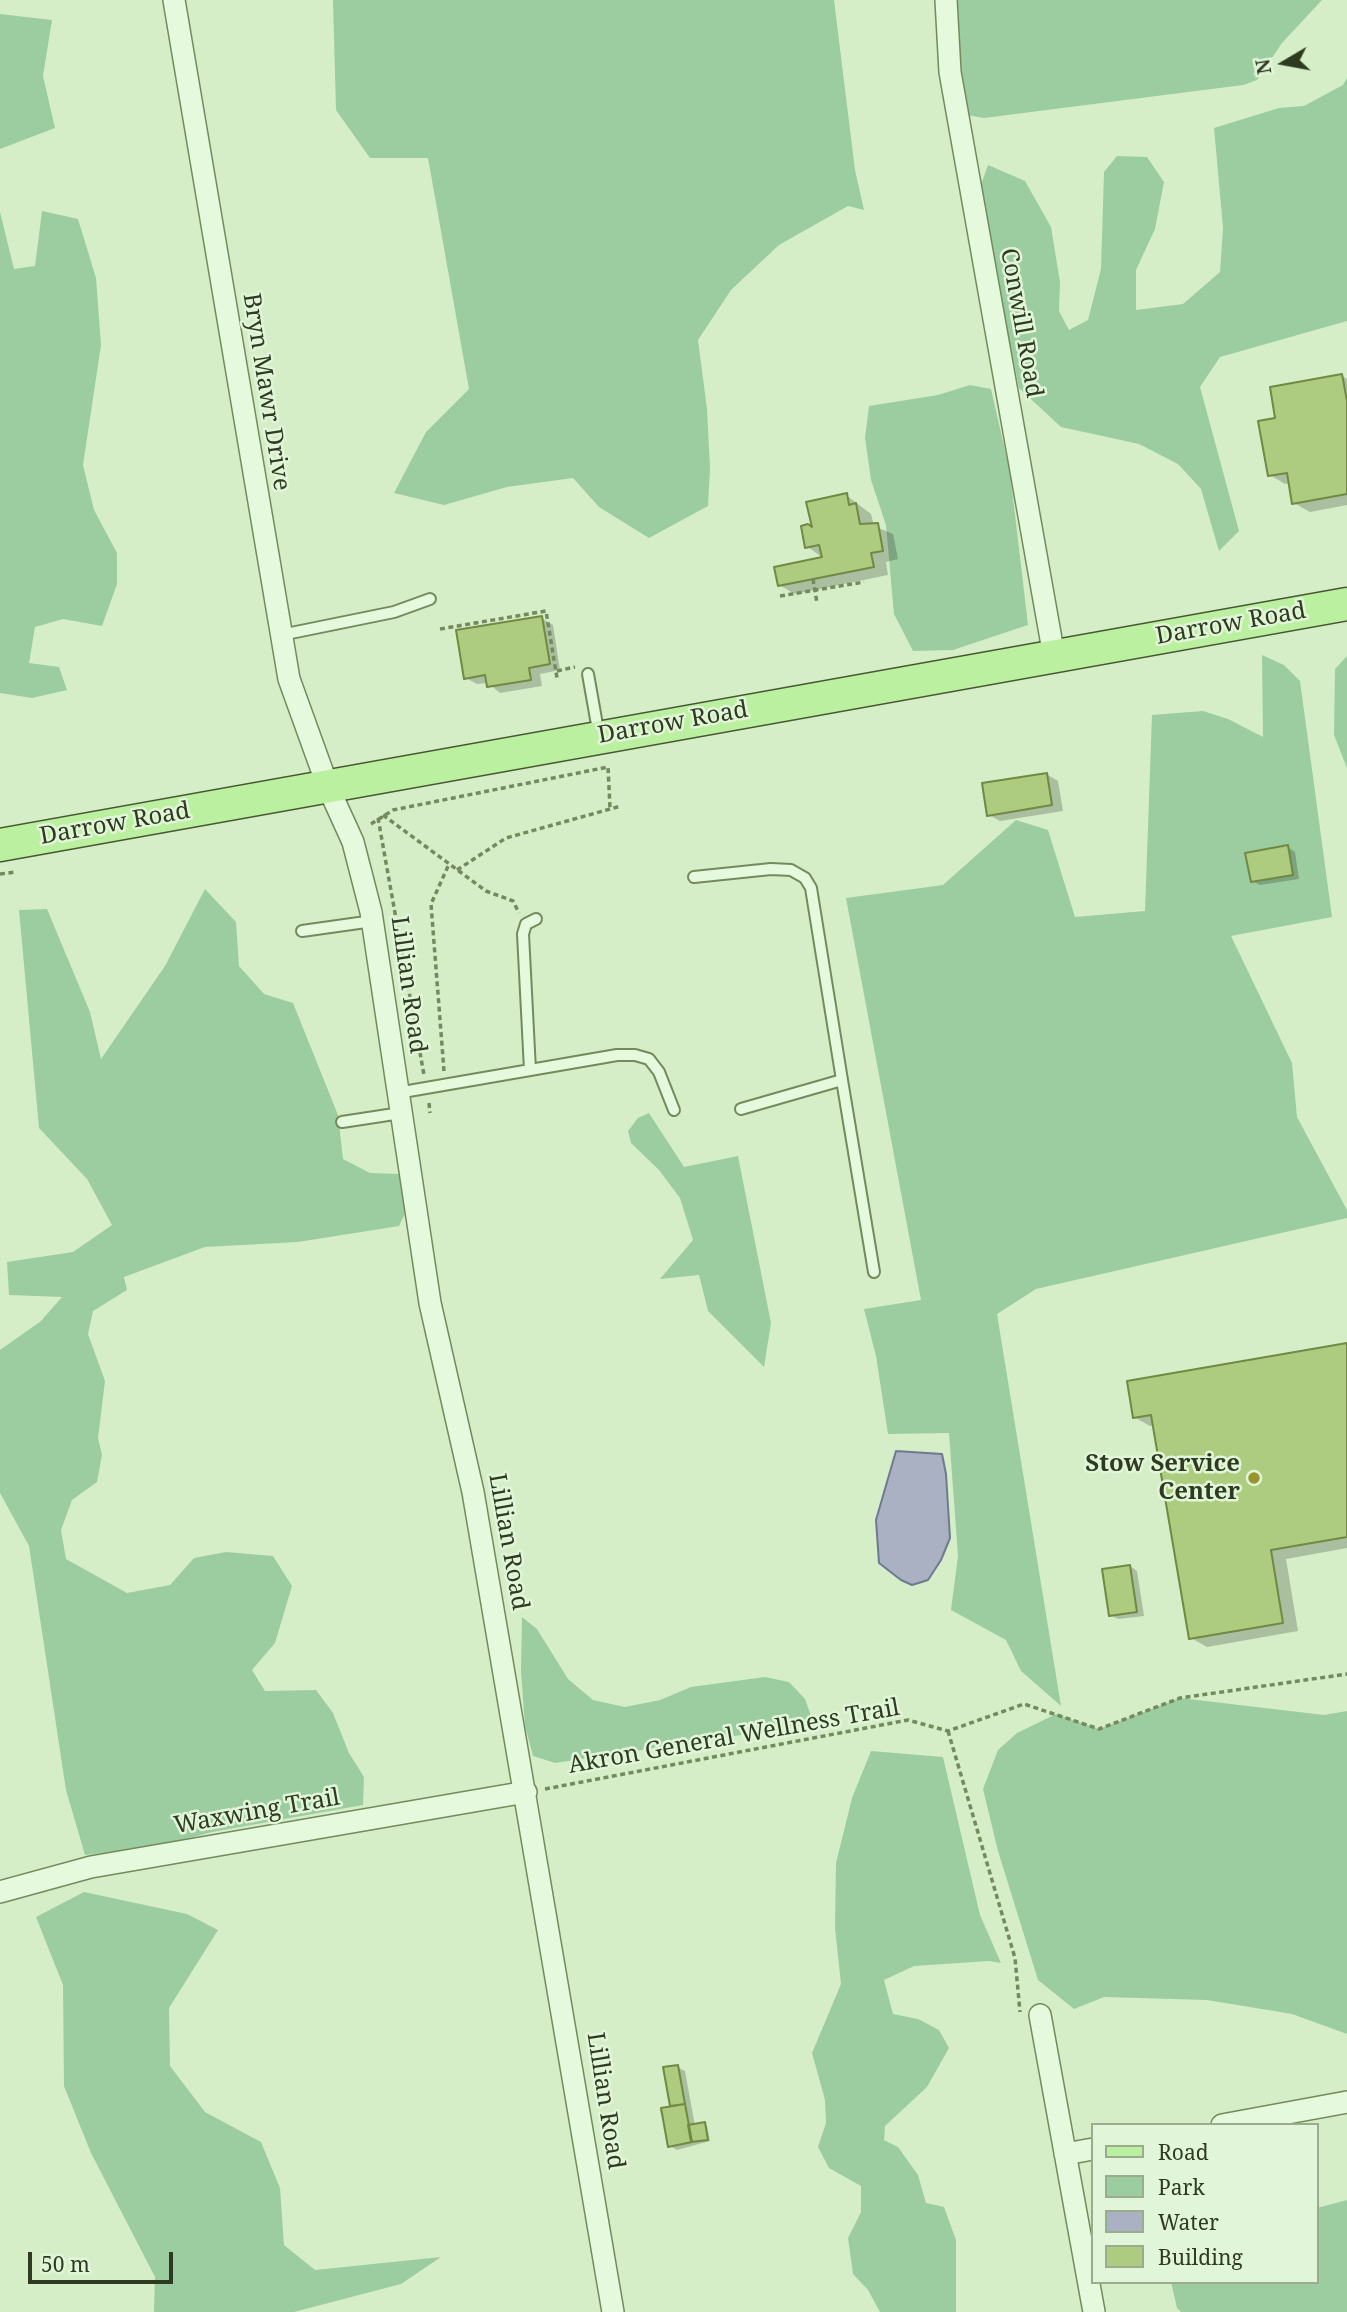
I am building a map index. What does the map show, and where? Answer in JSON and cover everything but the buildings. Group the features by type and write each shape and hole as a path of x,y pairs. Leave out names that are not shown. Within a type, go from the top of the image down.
{"main road":[{"name":"Darrow Road","path":"8,858 328,787 599,736 1347,604"}],"street":[{"name":"Bryn Mawr Drive","path":"174,0 289,679 328,787"},
{"name":"Conwill Road","path":"946,0 950,72 1054,656"},
{"name":"Lillian Road","path":"328,787 353,842 373,921 437,1338 473,1492 613,2312"},
{"name":"Waxwing Trail","path":"0,1892 91,1867 526,1792"},
{"path":"1040,2015 1094,2312"},
{"path":"1233,2123 1347,2102"},
{"path":"1065,2154 1092,2149"}],"lane":[{"path":"281,635 394,612 430,599"},
{"path":"588,670 599,736"},
{"path":"694,877 771,869 791,870 805,878 811,888 874,1272"},
{"path":"302,931 373,921"},
{"path":"530,1070 523,934 531,922"},
{"path":"342,1122 399,1103 426,1088 617,1055 635,1055 649,1059 659,1072 674,1110"},
{"path":"741,1109 842,1080"}],"path":[{"path":"813,579 817,603"},
{"path":"780,596 864,582"},
{"path":"440,629 546,611 558,678"},
{"path":"545,640 551,639"},
{"path":"556,671 588,670"},
{"path":"370,824 383,814 608,767 610,808"},
{"path":"457,870 506,838 621,806"},
{"path":"383,814 485,891 513,901 531,922"},
{"path":"379,818 430,1113"},
{"path":"0,874 8,858"},
{"path":"444,1085 431,904 449,864"},
{"path":"1040,2015 1021,2019 1015,1958 948,1731 1024,1704 1099,1729 1180,1698 1347,1674"},
{"name":"Akron General Wellness Trail","path":"526,1792 908,1720 948,1731"}],"green space":[{"path":"333,0 834,0 855,170 864,210 848,206 779,245 731,290 698,340 707,409 710,468 708,506 649,538 599,507 573,478 507,487 444,505 394,493 426,432 469,389 428,158 370,158 336,110"},
{"path":"955,0 1322,0 1282,43 1257,80 1243,85 984,118 966,115 953,31"},
{"path":"0,14 52,20 43,76 55,128 0,149"},
{"path":"1347,78 1347,321 1220,357 1200,387 1239,531 1219,551 1201,489 1178,464 1139,444 1061,427 1019,388 979,190 988,165 1025,181 1051,227 1060,282 1059,311 1069,330 1088,320 1101,269 1104,172 1117,156 1147,157 1164,182 1155,229 1136,270 1136,310 1183,304 1220,272 1223,228 1214,128 1279,108 1304,106 1343,85"},
{"path":"42,211 78,219 96,278 101,345 83,465 94,510 117,553 117,584 102,626 63,619 35,627 29,663 59,667 67,690 32,698 0,693 0,212 14,269 35,266"},
{"path":"970,385 991,389 1010,472 1028,625 953,650 913,651 894,614 886,525 871,480 865,438 869,406 938,395"},
{"path":"1262,655 1284,665 1300,681 1332,917 1231,936 1292,1063 1297,1117 1347,1210 1347,1218 1036,1289 997,1314 1061,1706 1021,1671 1006,1640 951,1610 958,1556 949,1433 888,1434 876,1356 864,1309 921,1300 846,898 943,885 1016,820 1048,830 1075,917 1145,911 1152,715 1203,711 1228,719 1263,737"},
{"path":"1347,656 1347,768 1334,735 1335,669"},
{"path":"205,889 236,922 239,966 264,994 293,1003 338,1115 343,1159 370,1173 402,1174 409,1205 399,1226 298,1242 205,1247 124,1277 127,1290 93,1311 88,1334 105,1381 98,1438 102,1455 97,1482 72,1500 61,1530 66,1559 127,1593 170,1585 194,1558 226,1552 273,1556 292,1586 275,1643 252,1670 265,1691 316,1690 333,1713 349,1753 364,1777 363,1805 212,1832 149,1849 85,1855 66,1790 29,1546 0,1493 0,1350 41,1321 62,1297 9,1295 7,1262 73,1252 112,1225 87,1179 39,1128 19,910 47,909 90,1012 101,1059 165,966"},
{"path":"649,1113 684,1167 738,1156 771,1323 764,1367 708,1311 699,1275 660,1279 693,1240 680,1198 659,1170 631,1143 628,1131 638,1118"},
{"path":"522,1617 537,1629 568,1679 593,1700 625,1707 660,1700 691,1687 765,1677 789,1682 805,1699 814,1724 555,1763 533,1756 525,1726 521,1671"},
{"path":"1180,1698 1324,1715 1347,1711 1347,2034 1292,2014 1207,2000 1104,1997 1074,2009 1038,1980 998,1851 983,1789 998,1750 1017,1733 1056,1714 1099,1729"},
{"path":"871,1751 943,1757 980,1915 1001,1963 989,1961 914,1966 884,1980 893,2014 918,2019 939,2030 949,2048 927,2087 885,2126 884,2140 898,2147 918,2175 926,2203 944,2207 956,2240 956,2312 880,2312 868,2290 853,2274 848,2238 861,2212 861,2186 829,2168 818,2147 826,2123 825,2100 812,2053 841,1984 835,1928 836,1863 852,1798"},
{"path":"84,1892 187,1914 218,1930 169,2008 170,2066 205,2112 261,2142 280,2188 284,2245 315,2270 441,2257 401,2284 294,2312 154,2312 155,2277 91,2153 64,2086 63,1985 36,1917"},
{"path":"1347,2200 1347,2312 1181,2312 1177,2308 1171,2284 1319,2284 1319,2207"}],"water":[{"path":"896,1451 942,1454 946,1474 950,1538 941,1560 928,1580 912,1585 879,1563 876,1520"}],"place":[{"name":"Stow Service Center","path":"1254,1478"}]}
